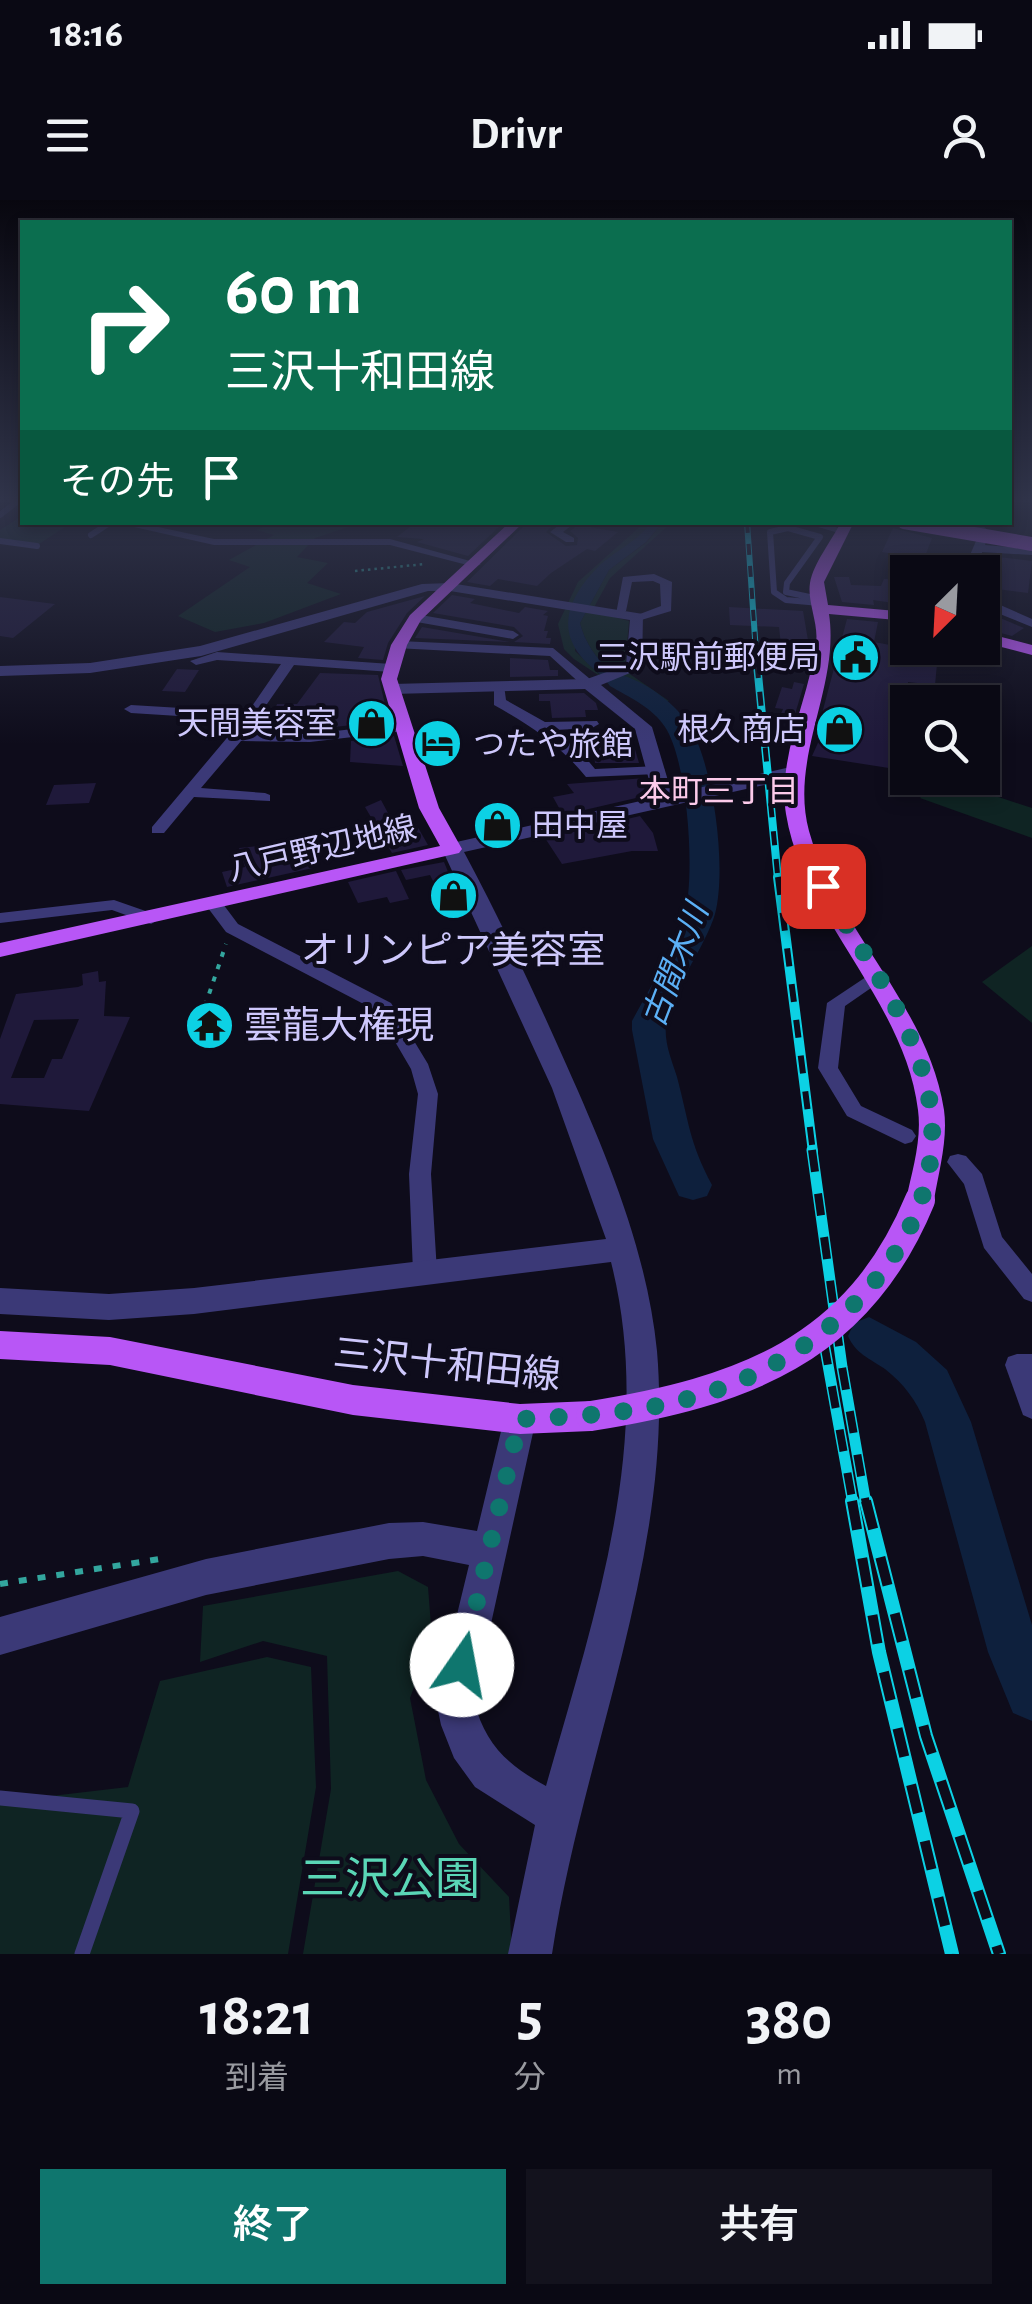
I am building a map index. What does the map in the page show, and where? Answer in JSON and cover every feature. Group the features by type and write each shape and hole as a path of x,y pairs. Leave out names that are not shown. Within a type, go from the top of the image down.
{"main road":[{"name":"八戸野辺地線","path":"0,950 452,849 429,808 392,689 391,668 399,645 416,618 454,582"},
{"name":"三沢十和田線","path":"0,1345 110,1351 353,1400 520,1419 591,1416 720,1389 765,1370 839,1318 894,1258 911,1228 928,1168 930,1110 911,1046 878,975 823,886 800,834 795,772 825,640 816,582"},
{"path":"820,604 890,614"},
{"path":"1000,642 1032,650"}],"street":[{"path":"620,611 626,582"},
{"path":"0,671 90,668 201,651 408,591 450,588 620,611 638,617 667,608 666,582"},
{"path":"1000,609 1028,618"},
{"path":"392,689 593,683 630,672 636,660 638,617"},
{"path":"416,618 513,635"},
{"path":"399,645 553,652 644,726 669,800"},
{"path":"196,661 217,656 391,668"},
{"path":"158,830 237,737 290,661"},
{"path":"500,688 499,702 542,726 575,754 590,774 658,770"},
{"path":"131,709 251,716"},
{"path":"542,726 592,724"},
{"path":"237,737 310,738 404,727"},
{"path":"530,1954 559,1815 626,1552 642,1460 640,1346 624,1248 579,1121 492,922 452,849 795,772"},
{"path":"190,792 265,798"},
{"path":"214,904 232,928 384,1007 421,1070 428,1094 420,1174 425,1272"},
{"path":"0,918 114,905 150,919"},
{"path":"878,975 836,1003 828,1068 854,1110 905,1136"},
{"path":"958,1162 974,1180 992,1242 1032,1292"},
{"path":"0,1301 109,1307 194,1301 624,1248"},
{"path":"1032,1365 1017,1365 1032,1408"},
{"path":"520,1419 455,1700 460,1728 476,1763 512,1791 559,1815"},
{"path":"0,1636 206,1578 389,1541 423,1538 489,1551"}],"lane":[{"path":"773,582 774,592 786,600 820,604"},
{"path":"788,582 786,592 820,604"},
{"path":"0,1798 132,1811 82,1954"}],"path":[{"path":"206,1006 232,928"}],"green space":[{"path":"228,582 308,582 341,594 264,623 215,632 178,616"},
{"path":"578,582 587,582 581,590 575,651 600,675 655,704 645,706 574,659 564,649 558,624"},
{"path":"603,582 608,582 592,611 629,621 625,666 621,668 669,701 660,703 611,671 592,650 580,623"},
{"path":"993,795 1032,808 1032,838 920,798"},
{"path":"1032,946 1032,1023 982,982"},
{"name":"三沢公園","path":"398,1571 428,1587 432,1638 410,1698 426,1780 459,1844 509,1897 512,1954 303,1954 331,1789 327,1656 263,1641 200,1662 203,1606"},
{"path":"267,1657 311,1667 316,1787 288,1954 0,1954 0,1802 128,1787 160,1681"}],"water":[{"path":"586,582 603,582 580,623 585,637 611,671 660,703 631,693 610,680 577,651 569,633 569,614"}],"building":[{"path":"836,582 881,586 883,582 890,582 890,602 873,600 874,605 842,602"},
{"path":"1000,582 1029,582 1028,593 1000,589"},
{"path":"452,595 475,599 470,603 519,613 525,607 548,611 543,615 548,616 544,631 548,631 546,638 551,638 550,644 514,642 523,636 514,627 433,613"},
{"path":"425,596 407,613 388,643 383,660 358,658 364,647 324,642 344,622 355,623 367,612"},
{"path":"0,597 55,604 13,638 0,636"},
{"path":"729,607 803,611 809,646 781,645 779,627 730,625"},
{"path":"1000,618 1024,628 1012,636 1000,633"},
{"path":"847,619 878,622 874,642 890,645 890,665 937,665 935,685 890,685 890,768 812,756 822,734 819,725"},
{"path":"422,627 510,642 415,638"},
{"path":"510,658 548,660 550,670 558,670 558,676 510,677"},
{"path":"177,669 199,670 185,692 162,691"},
{"path":"320,673 378,675 389,721 334,727 270,726 277,704 297,704"},
{"path":"794,682 804,684 793,721 779,718 783,709 775,708 782,687 792,689"},
{"path":"584,693 598,710 585,710 586,717 552,718 550,701 539,701 539,694"},
{"path":"394,736 403,766 350,762 351,741"},
{"path":"634,746 639,763 595,763 593,747"},
{"path":"645,778 649,795 563,815 553,797 574,793 567,784"},
{"path":"96,783 89,803 46,805 54,785"},
{"path":"381,800 396,828 416,824 428,845 392,853 365,807"},
{"path":"640,816 653,833 658,851 632,851 562,864 545,838"},
{"path":"285,843 289,853 306,850 313,868 227,887 222,872 245,867 239,848"},
{"path":"444,862 455,889 439,893 430,875 406,880 401,870"},
{"path":"396,871 409,899 390,903 387,897 358,903 348,882"},
{"path":"98,971 99,982 106,981 104,1016 130,1017 89,1111 0,1104 0,1039 16,994 78,987 83,985 82,974","holes":["79,1019 62,1059 52,1059 44,1078 11,1078 34,1020"]}],"waterway":[{"name":"古間木川","path":"618,681 658,706 678,727 690,760 699,812 703,901 694,932 649,1021 671,1139 693,1185"},
{"name":"古間木川","path":"869,1336 901,1356 931,1384 948,1422 1014,1652 1032,1694"}],"railway":[{"path":"751,582 757,667"},
{"path":"757,664 778,879"},
{"path":"778,877 813,1152"},
{"path":"812,1150 842,1367 866,1504"},
{"path":"824,1343 853,1504"},
{"path":"852,1501 879,1652 952,1954"},
{"path":"866,1501 926,1736 999,1954"}],"place":[{"name":"三沢駅前郵便局","path":"855,657"},
{"name":"天間美容室","path":"372,723"},
{"name":"根久商店","path":"840,729"},
{"name":"つたや旅館","path":"438,744"},
{"name":"田中屋","path":"497,825"},
{"name":"オリンピア美容室","path":"453,896"},
{"name":"雲龍大権現","path":"209,1025"}],"district":[{"name":"本町三丁目","path":"719,791"}],"route":[{"path":"462,1665 520,1419 591,1416 676,1401 720,1389 765,1370 839,1318 894,1258 911,1228 928,1168 931,1140 930,1110 922,1077 878,975 823,886"}]}
